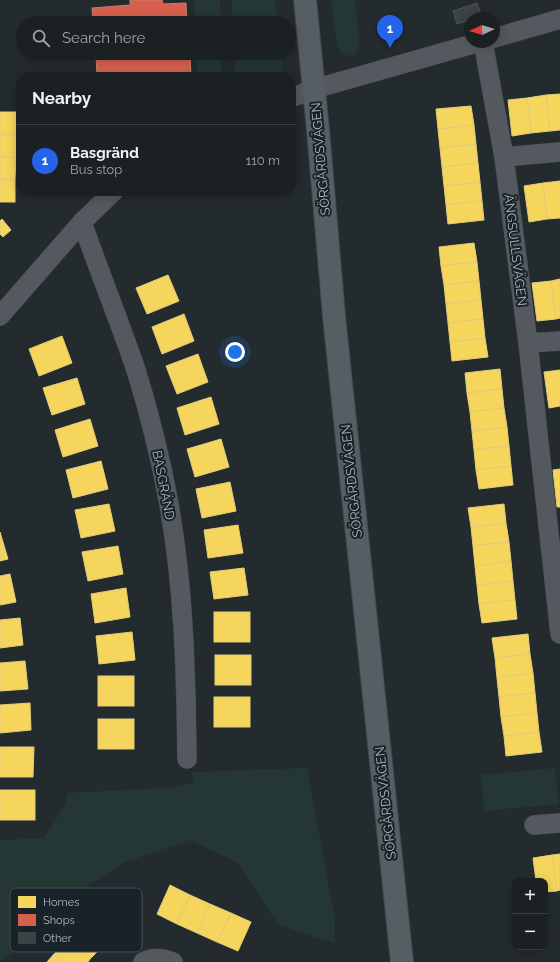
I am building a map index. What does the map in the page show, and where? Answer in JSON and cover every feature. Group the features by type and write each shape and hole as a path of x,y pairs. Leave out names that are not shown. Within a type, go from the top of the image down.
{"street":[{"name":"SÖRGÅRDSVÄGEN","path":"304,0 314,89 334,316 402,962"},
{"path":"500,36 560,19"},
{"path":"296,96 314,89 464,47"},
{"name":"ÄNGSULLSVÄGEN","path":"483,48 504,156 528,343 554,526 560,634"},
{"path":"504,156 560,152"},
{"path":"0,316 82,222 109,196"},
{"name":"BASGRÄND","path":"82,222 136,370 168,499 178,564 186,672 187,759"},
{"path":"528,343 560,341"},
{"path":"534,825 560,823"},
{"path":"143,962 148,959 164,958 173,962"}],"green space":[{"path":"194,0 220,0 221,16 195,16"},
{"path":"232,0 275,0 277,16 233,16"},
{"path":"331,0 355,0 359,43 356,54 344,56 337,46"},
{"path":"196,60 221,60 222,72 197,72"},
{"path":"234,60 282,60 281,72 235,72"},
{"path":"307,768 335,919 335,943 278,925 238,863 190,840 125,862 84,888 10,888 10,952 13,952 0,961 0,840 44,838 66,804 67,793 170,788 193,783 193,772"},
{"path":"555,768 559,804 484,811 481,775"}],"building: Homes":[{"path":"560,94 560,130 550,131 546,95"},
{"path":"546,95 550,131 531,133 527,98"},
{"path":"527,98 531,133 512,136 508,100"},
{"path":"471,106 474,125 438,129 436,109"},
{"path":"0,112 16,112 16,135 0,134"},
{"path":"474,125 476,144 440,148 438,129"},
{"path":"0,134 16,135 16,157 0,157"},
{"path":"476,144 478,163 442,167 440,148"},
{"path":"0,157 16,157 15,179 0,179"},
{"path":"478,163 480,182 444,186 442,167"},
{"path":"0,179 15,179 15,202 0,202"},
{"path":"560,181 560,218 547,219 543,183"},
{"path":"480,182 482,201 446,205 444,186"},
{"path":"543,183 547,219 529,222 524,186"},
{"path":"482,201 484,220 448,224 446,205"},
{"path":"2,219 11,230 3,237 0,234 0,221"},
{"path":"474,243 477,262 441,266 439,247"},
{"path":"477,262 479,281 444,285 441,266"},
{"path":"168,275 179,301 147,314 136,288"},
{"path":"560,279 560,318 556,319 551,281"},
{"path":"479,281 481,300 446,304 444,285"},
{"path":"551,281 556,319 537,321 532,283"},
{"path":"481,300 483,319 448,323 446,304"},
{"path":"184,314 194,341 162,354 152,327"},
{"path":"483,319 485,338 450,342 448,323"},
{"path":"62,336 72,363 39,376 29,349"},
{"path":"485,338 488,357 452,361 450,342"},
{"path":"198,354 208,382 177,394 166,366"},
{"path":"500,369 502,389 467,393 465,373"},
{"path":"560,370 560,406 549,408 544,372"},
{"path":"77,378 85,404 52,415 43,388"},
{"path":"502,389 504,408 470,412 467,393"},
{"path":"211,397 219,424 185,435 177,408"},
{"path":"504,408 507,427 472,431 470,412"},
{"path":"90,419 98,446 63,457 55,430"},
{"path":"507,427 509,446 474,450 472,431"},
{"path":"221,439 229,467 195,477 187,449"},
{"path":"509,446 511,466 476,470 474,450"},
{"path":"101,461 108,489 73,498 66,470"},
{"path":"511,466 513,485 479,489 476,470"},
{"path":"560,469 560,507 557,507 553,470"},
{"path":"230,482 236,511 202,518 196,489"},
{"path":"109,504 115,531 81,538 75,510"},
{"path":"504,504 506,523 471,527 468,508"},
{"path":"506,523 509,542 473,546 471,527"},
{"path":"238,525 243,553 208,558 204,530"},
{"path":"0,532 8,559 0,561"},
{"path":"509,542 511,561 475,566 473,546"},
{"path":"118,546 123,574 88,581 82,552"},
{"path":"511,561 513,581 477,585 475,566"},
{"path":"244,568 248,595 214,599 210,572"},
{"path":"10,574 16,602 0,605 0,576"},
{"path":"513,581 515,600 479,604 477,585"},
{"path":"126,588 130,617 95,623 91,594"},
{"path":"515,600 517,619 482,623 479,604"},
{"path":"214,612 250,612 250,642 214,642"},
{"path":"20,618 23,645 0,648 0,620"},
{"path":"132,632 135,660 99,664 96,636"},
{"path":"528,634 530,654 495,658 492,638"},
{"path":"530,654 533,673 497,678 495,658"},
{"path":"215,655 251,655 251,685 215,685"},
{"path":"25,661 28,689 0,691 0,663"},
{"path":"533,673 535,693 499,697 497,678"},
{"path":"98,676 134,676 134,706 98,706"},
{"path":"535,693 537,713 501,717 499,697"},
{"path":"214,697 250,697 250,727 214,727"},
{"path":"30,703 31,730 0,733 0,705"},
{"path":"537,713 539,732 504,736 501,717"},
{"path":"98,719 134,719 134,749 98,749"},
{"path":"539,732 542,752 506,756 504,736"},
{"path":"0,747 34,747 33,777 0,777"},
{"path":"0,790 35,790 35,820 0,820"},
{"path":"560,854 560,890 557,891 552,855"},
{"path":"552,855 557,891 548,892 548,878 536,878 533,858"},
{"path":"170,885 190,895 177,924 157,914"},
{"path":"190,895 210,904 197,933 177,924"},
{"path":"210,904 231,913 217,942 197,933"},
{"path":"231,913 251,922 238,951 217,942"},
{"path":"56,952 83,952 90,959 88,962 62,962 54,954"},
{"path":"83,952 97,952 90,959"},
{"path":"54,954 62,962 47,962"}],"building: Shops":[{"path":"130,0 162,0 163,4 186,3 187,16 93,16 92,8 130,5"},
{"path":"96,60 190,60 191,72 97,72"}],"building: Other":[{"path":"477,3 480,12 464,12 464,22 457,24 453,11"}],"place":[{"name":"Basgränd","path":"390,48"}]}
